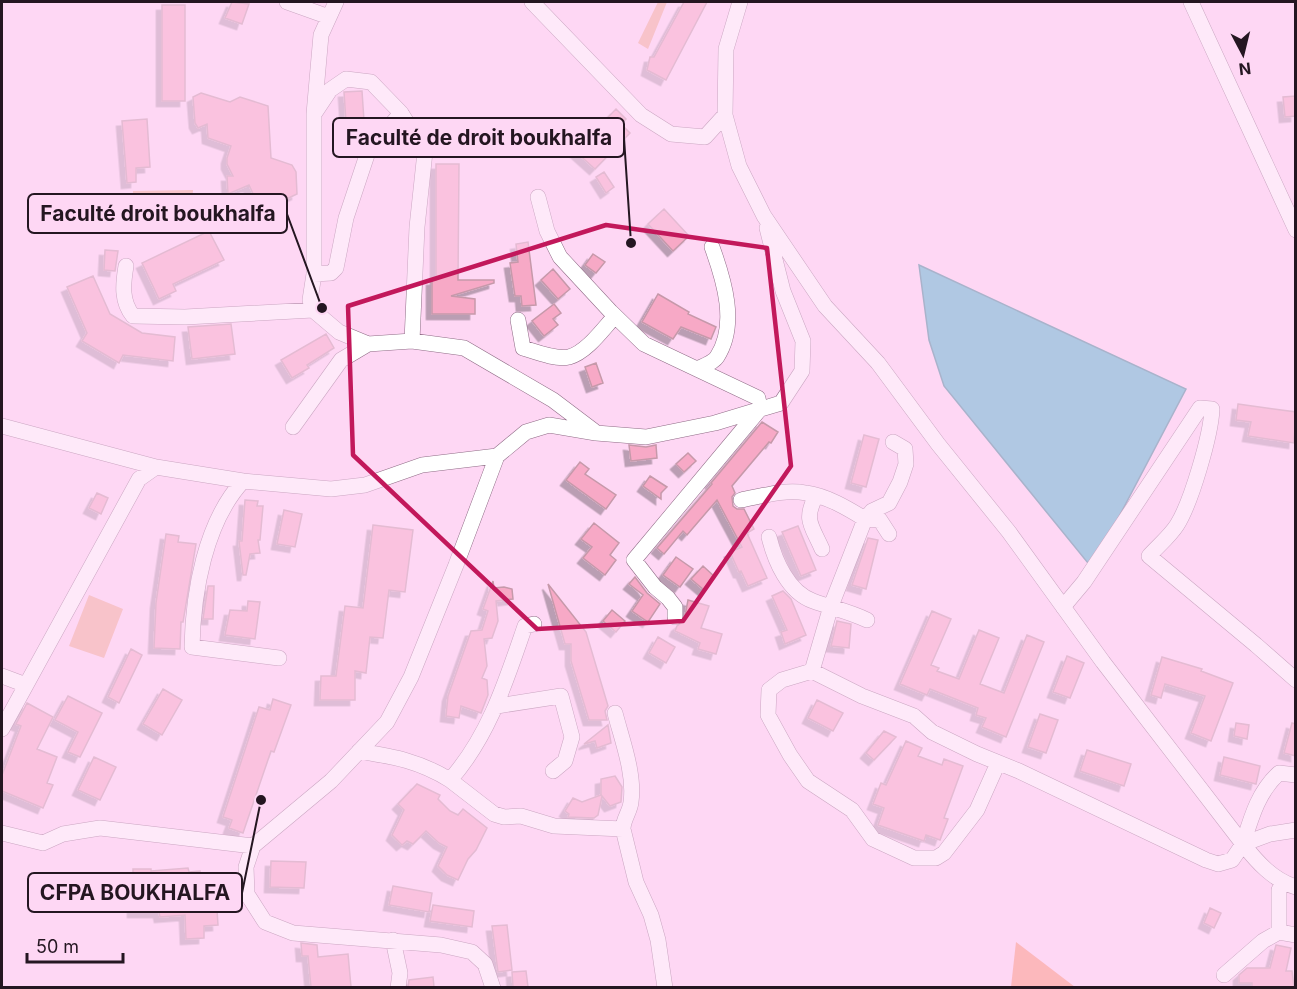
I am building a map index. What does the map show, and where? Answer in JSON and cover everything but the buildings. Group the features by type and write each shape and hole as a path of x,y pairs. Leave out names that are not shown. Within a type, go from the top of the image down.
{"street":[{"path":"287,2 329,17"},
{"path":"336,2 321,35 314,114 314,274 310,300 313,310 339,332 368,344 412,342 464,348 553,400 596,433"},
{"path":"532,2 641,115 671,134 705,137 725,115"},
{"path":"740,2 726,49 725,115 739,166 764,216 825,306 878,363 938,444 1009,532 1102,662 1242,844 1259,864 1289,886"},
{"path":"1191,2 1296,230"},
{"path":"314,114 330,90 346,79 371,82 401,113 424,152 417,227 412,342"},
{"path":"314,274 331,273 336,268 346,218 368,152 401,113"},
{"path":"538,197 547,231 560,257 644,344 758,398 760,409"},
{"path":"493,987 485,964 472,952 441,945 293,933 265,922 247,894 246,867 253,846 331,781 387,722 411,677 497,456 526,432 549,425 596,433 646,437 715,423 780,403 802,371 802,341 783,291 764,216"},
{"path":"697,369 716,359 726,336 727,303 722,274 712,247"},
{"path":"126,266 123,284 125,307 133,316 185,318 313,310"},
{"path":"518,320 523,348 543,355 569,357 591,343 615,315"},
{"path":"293,427 341,360 368,344"},
{"path":"1063,607 1084,582 1200,408 1212,409 1208,436 1178,525 1149,556 1296,680"},
{"path":"675,617 675,607 655,587 634,560 760,409"},
{"path":"2,426 156,466 243,482 331,489 365,485 422,465 497,456"},
{"path":"812,671 831,606 865,519 872,511 889,503 900,483 906,464 904,449 894,442"},
{"path":"2,729 139,479 156,466"},
{"path":"243,482 231,495 207,546 192,621 192,647 279,658"},
{"path":"741,500 785,493 806,493 831,500 865,519 880,520 889,534"},
{"path":"816,496 808,510 808,517 822,549"},
{"path":"769,537 773,553 788,583 810,600 847,610 867,620"},
{"path":"450,780 467,761 497,706 525,627 534,624"},
{"path":"998,763 976,810 944,853 936,858 914,858 873,839 852,810 808,781 790,755 768,715 769,690 782,680 812,671 862,696 914,716 932,732 1218,864 1232,860 1242,844 1266,784 1279,773 1296,775"},
{"path":"2,676 26,685"},
{"path":"497,706 561,696 572,737 565,761 553,771"},
{"path":"615,713 628,760 632,801 622,829 636,882 651,915 658,940 665,987"},
{"path":"359,751 406,759 434,770 494,814 504,817 521,816 554,826 622,829"},
{"path":"2,833 43,843 63,834 100,828 253,846"},
{"path":"1242,844 1270,834 1296,830"},
{"path":"1279,932 1279,890 1289,886"},
{"path":"1224,975 1263,941 1279,932 1296,935"},
{"path":"393,940 400,973 398,987"}],"highlighted area":[{"path":"606,225 767,248 791,466 683,621 537,629 353,455 348,306"}],"shaded area":[{"path":"658,2 667,2 648,49 638,43"},
{"path":"193,190 191,219 132,220 133,191"},
{"path":"89,595 123,609 104,658 69,646"},
{"path":"1016,942 1075,987 1011,987"}],"water":[{"path":"919,265 1186,389 1092,568 944,386 929,340"}],"place":[{"name":"Faculté de droit boukhalfa","path":"631,243"},
{"name":"Faculté droit boukhalfa","path":"322,308"},
{"name":"CFPA BOUKHALFA","path":"261,800"}]}
